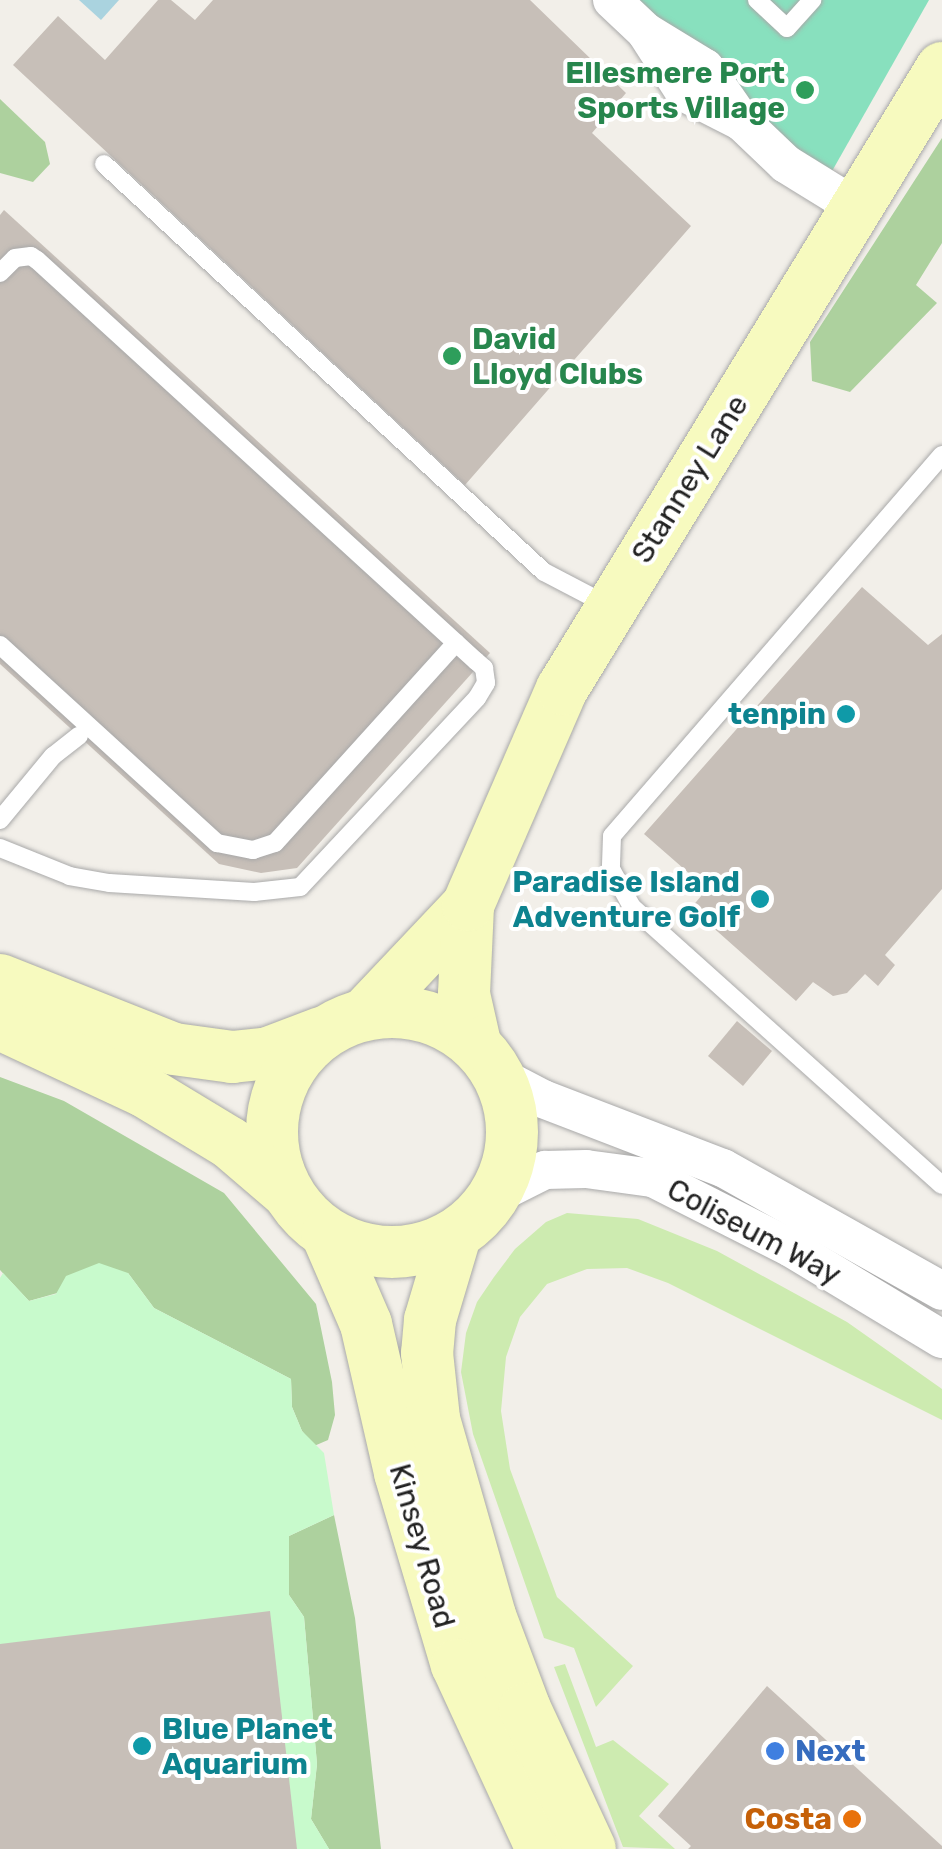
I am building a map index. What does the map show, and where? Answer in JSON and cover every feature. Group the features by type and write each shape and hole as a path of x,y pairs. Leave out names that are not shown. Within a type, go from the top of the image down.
{"main road":[{"name":"Stanney Lane","path":"488,1060 464,994 468,905 562,689 860,209 942,68"},
{"name":"Stanney Lane","path":"345,1022 468,905"},
{"path":"0,980 174,1049 232,1057 268,1053 345,1022 406,1011 441,1021 488,1060 513,1124 509,1166 497,1194 478,1218 455,1236 424,1249 391,1254 360,1249 327,1234 230,1144 144,1090 0,1024"},
{"path":"286,1192 273,1151 274,1105 289,1068 345,1022"},
{"name":"Kinsey Road","path":"327,1234 366,1324 400,1474 457,1665 525,1838"},
{"name":"Kinsey Road","path":"455,1236 430,1320 427,1353 434,1419 490,1616 532,1726 590,1849"}],"street":[{"path":"612,0 646,32 662,63 685,93 743,123 802,177 860,209"},
{"name":"Coliseum Way","path":"488,1060 544,1099 723,1168 942,1291"},
{"name":"Coliseum Way","path":"497,1194 545,1170 586,1169 653,1178 791,1248 942,1339"}],"lane":[{"path":"757,0 787,28 812,0"},
{"path":"104,164 544,572 612,608"},
{"path":"0,274 15,258 30,256 38,260 484,668 484,690 300,887 254,892 110,883 70,876 0,848"},
{"path":"942,455 612,836 611,869 632,907 942,1184"},
{"path":"0,645 217,844 252,850 275,842 456,643"},
{"path":"0,820 16,795 79,736"},
{"path":"0,780 16,795"}],"green space":[{"name":"Ellesmere Port Sports Village","path":"639,0 929,0 827,180"},
{"path":"0,99 45,142 50,164 33,182 0,173"},
{"path":"942,138 942,243 916,285 937,303 850,392 812,381 810,342"},
{"path":"0,1077 64,1101 224,1193 316,1304 335,1415 328,1440 314,1446 302,1431 292,1407 291,1379 154,1308 128,1273 29,1301 0,1270"},
{"path":"567,1213 638,1219 717,1251 847,1322 942,1389 942,1420 668,1283 627,1268 587,1269 547,1284 520,1317 506,1357 501,1411 510,1469 557,1597 633,1666 596,1707 574,1648 544,1638 473,1434 461,1372 466,1333 477,1302 515,1249 546,1222"},
{"path":"99,1263 128,1273 154,1308 291,1379 292,1407 302,1431 324,1453 334,1515 289,1536 289,1595 304,1617 317,1764 311,1819 329,1849 0,1849 0,1278 3,1273 29,1301 56,1294 66,1276"},
{"path":"334,1515 355,1618 381,1849 329,1849 311,1819 317,1764 304,1617 289,1595 289,1536"},
{"path":"565,1664 596,1747 613,1740 669,1784 639,1816 675,1849 623,1847 554,1667"}],"water":[{"path":"79,0 119,0 101,20"}],"building":[{"name":"David Lloyd Clubs","path":"158,0 171,0 195,20 213,0 530,0 626,93 592,133 691,226 465,485 13,65 58,16 105,60"},
{"path":"4,210 490,653 297,868 261,873 219,864 0,664 0,215"},
{"name":"tenpin","path":"862,587 928,645 942,634 942,889 885,955 895,965 878,986 865,974 847,993 833,996 813,982 796,1001 691,908 707,889 644,834"},
{"path":"737,1021 772,1051 743,1086 708,1056"},
{"name":"Blue Planet Aquarium","path":"270,1611 297,1849 0,1849 0,1644"},
{"name":"Next","path":"767,1686 942,1849 688,1849 691,1846 658,1816"}],"place":[{"name":"Ellesmere Port Sports Village","path":"805,90"},
{"name":"David Lloyd Clubs","path":"452,356"},
{"name":"tenpin","path":"846,714"},
{"name":"Paradise Island Adventure Golf","path":"760,899"},
{"name":"Blue Planet Aquarium","path":"142,1746"},
{"name":"Next","path":"775,1751"},
{"name":"Costa","path":"852,1819"}]}
